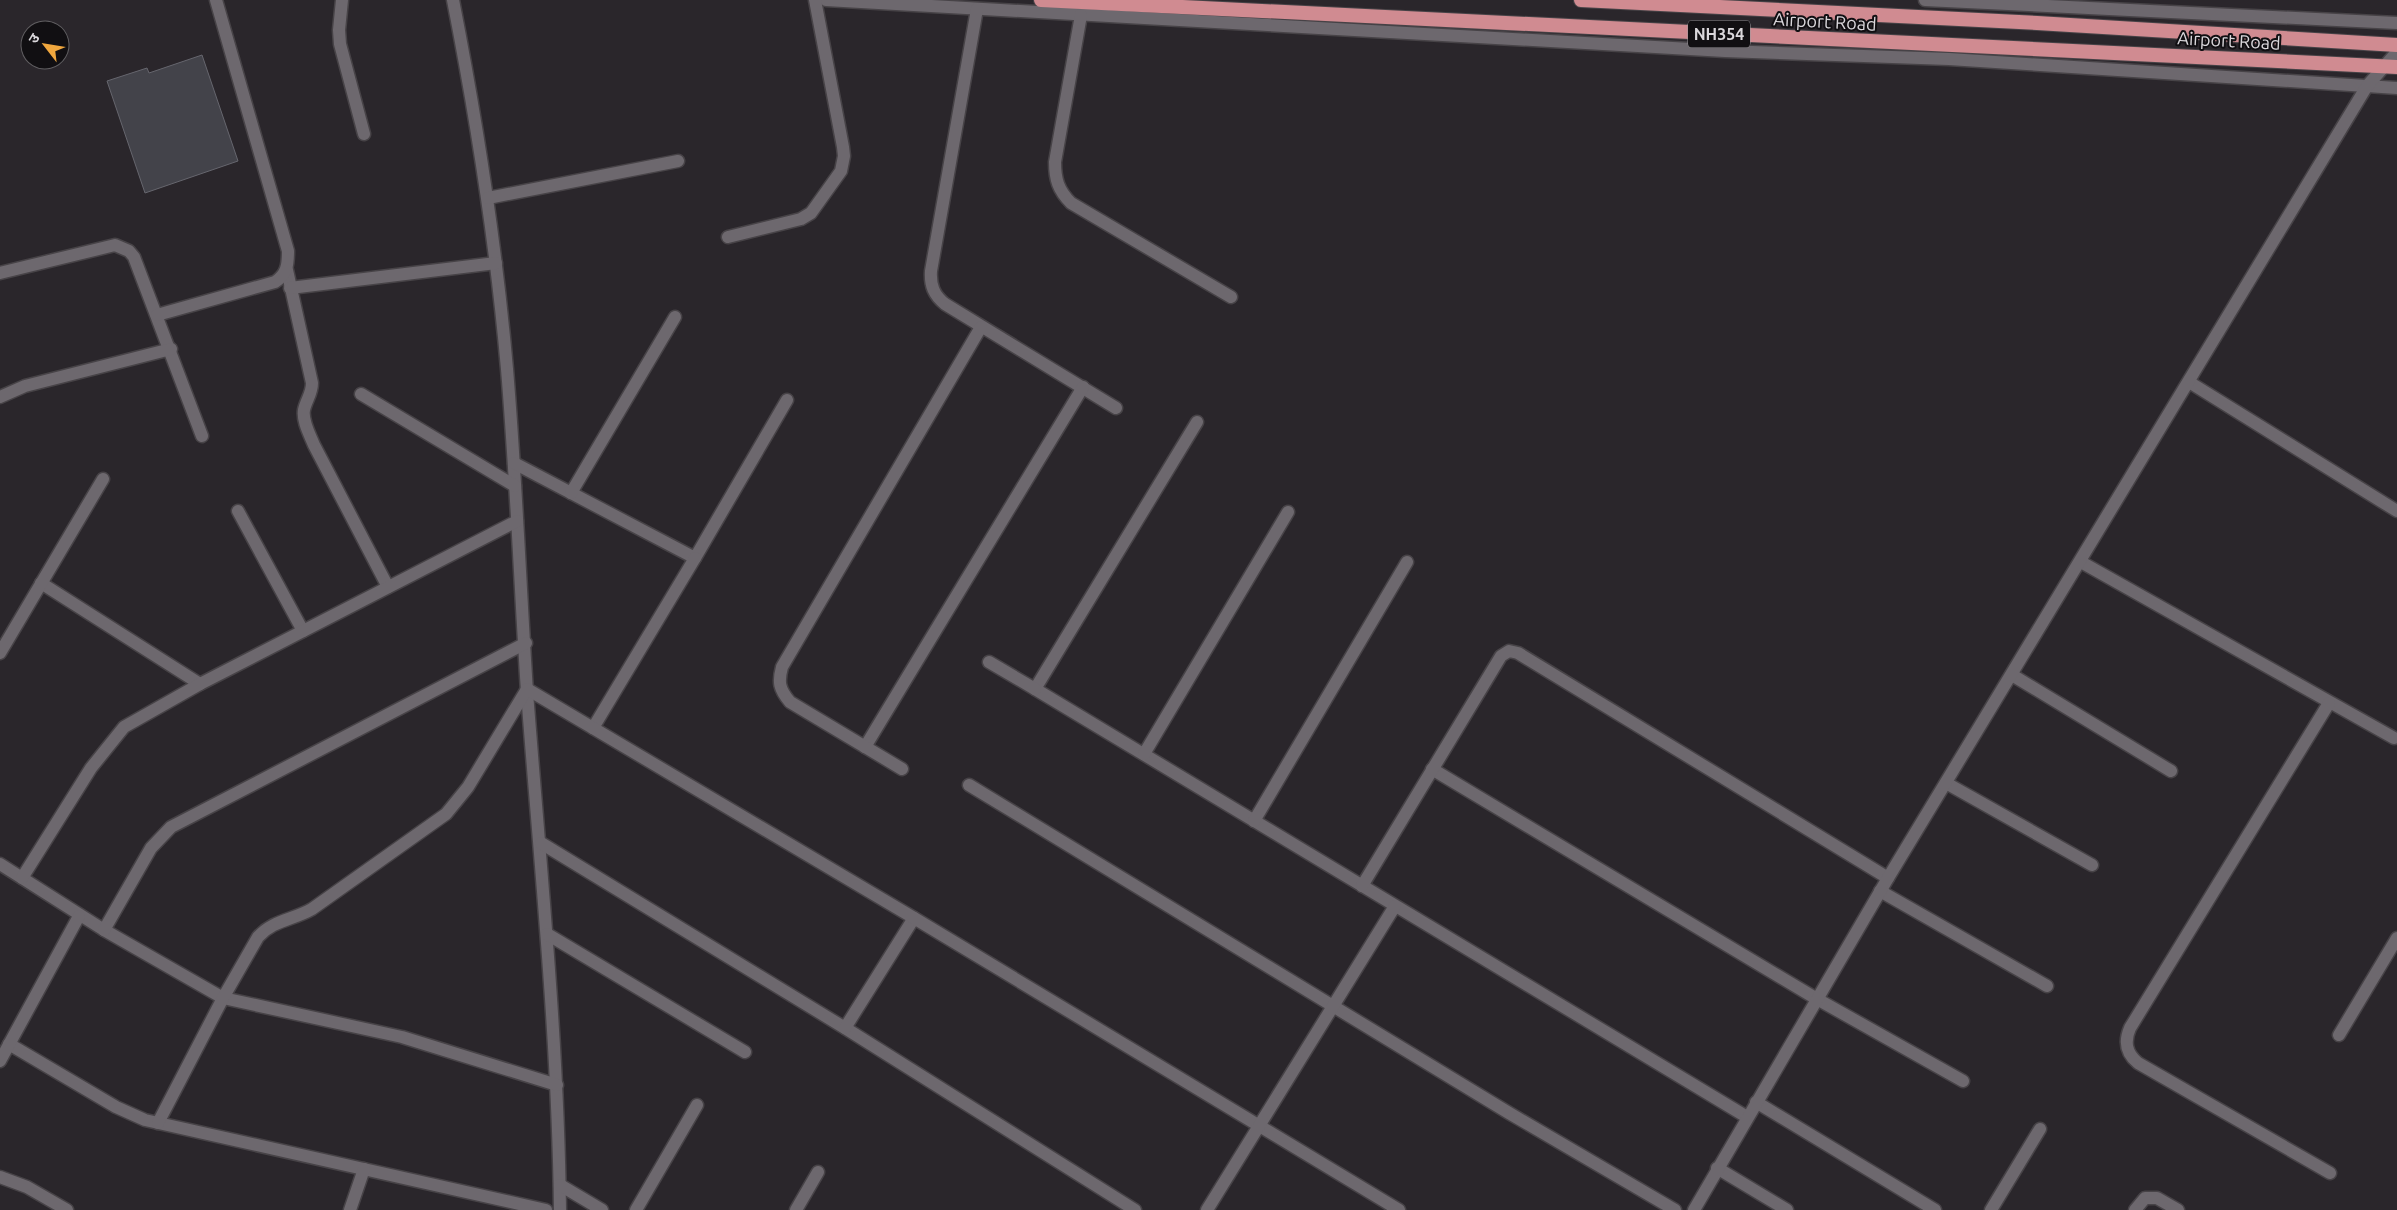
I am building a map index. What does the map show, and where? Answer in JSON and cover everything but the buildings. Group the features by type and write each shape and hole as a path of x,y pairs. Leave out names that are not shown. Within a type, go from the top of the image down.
{"highway":[{"name":"Airport Road","path":"1041,0 2391,66"},
{"name":"Airport Road","path":"1581,0 2046,24 2397,45"}],"street":[{"path":"216,0 288,251 287,270 290,288 312,383 311,395 304,412 308,428 318,454 388,587"},
{"path":"342,0 340,44 364,134"},
{"path":"453,0 473,103 488,198 496,263 514,463 526,643 527,689 541,843 557,1085 560,1210"},
{"path":"728,237 806,217 820,203 843,164 843,147 815,0"},
{"path":"826,0 1716,51 1949,60 2397,88"},
{"path":"1925,0 2046,2 2397,23"},
{"path":"977,9 930,280 937,298 1116,408"},
{"path":"1082,14 1055,162 1055,179 1062,194 1071,203 1231,297"},
{"path":"1694,1210 1880,891 2081,562 2367,86 2391,66 2397,52"},
{"path":"488,198 678,161"},
{"path":"0,273 115,245 128,251 134,257 158,315 202,436"},
{"path":"290,288 496,263"},
{"path":"158,315 275,282 282,278 287,270"},
{"path":"572,493 675,317"},
{"path":"902,770 790,702 781,692 778,680 782,667 982,327"},
{"path":"0,397 25,386 171,349"},
{"path":"2189,382 2397,512"},
{"path":"866,747 1083,388"},
{"path":"361,394 515,486"},
{"path":"593,728 695,558 786,400"},
{"path":"1035,689 1197,422"},
{"path":"514,463 695,558"},
{"path":"0,653 103,479"},
{"path":"238,511 303,631"},
{"path":"1144,754 1288,512"},
{"path":"22,878 91,768 113,738 138,718 200,684 517,521"},
{"path":"1254,821 1408,562"},
{"path":"2081,562 2394,738"},
{"path":"40,583 200,684"},
{"path":"104,930 151,848 170,827 526,643"},
{"path":"1362,886 1501,656 1505,652 1513,651 1888,878"},
{"path":"989,662 1747,1117"},
{"path":"2012,675 2171,771"},
{"path":"527,689 914,918 1399,1210"},
{"path":"158,1123 223,998 258,937 264,930 278,921 299,916 312,909 446,814 468,787 527,689"},
{"path":"2329,703 2130,1028 2126,1038 2130,1056 2138,1063 2330,1173"},
{"path":"1432,769 1817,999 1963,1081"},
{"path":"1946,783 2092,865"},
{"path":"969,786 1333,1007 1675,1210"},
{"path":"541,843 845,1028 1135,1210"},
{"path":"0,864 79,916 223,998 402,1037 557,1085"},
{"path":"1880,891 2047,986"},
{"path":"1207,1210 1261,1126 1395,906"},
{"path":"0,1062 79,916"},
{"path":"845,1028 914,918"},
{"path":"547,934 745,1052"},
{"path":"2339,1035 2397,938"},
{"path":"9,1044 116,1107 145,1120 546,1210"},
{"path":"1756,1102 1936,1210"},
{"path":"636,1210 697,1105"},
{"path":"1991,1210 2040,1129"},
{"path":"1717,1168 1787,1210"},
{"path":"350,1210 364,1169"},
{"path":"796,1210 818,1172"},
{"path":"0,1177 26,1187 67,1210"},
{"path":"560,1185 602,1210"},
{"path":"2135,1210 2145,1198 2151,1196 2178,1210"}]}
